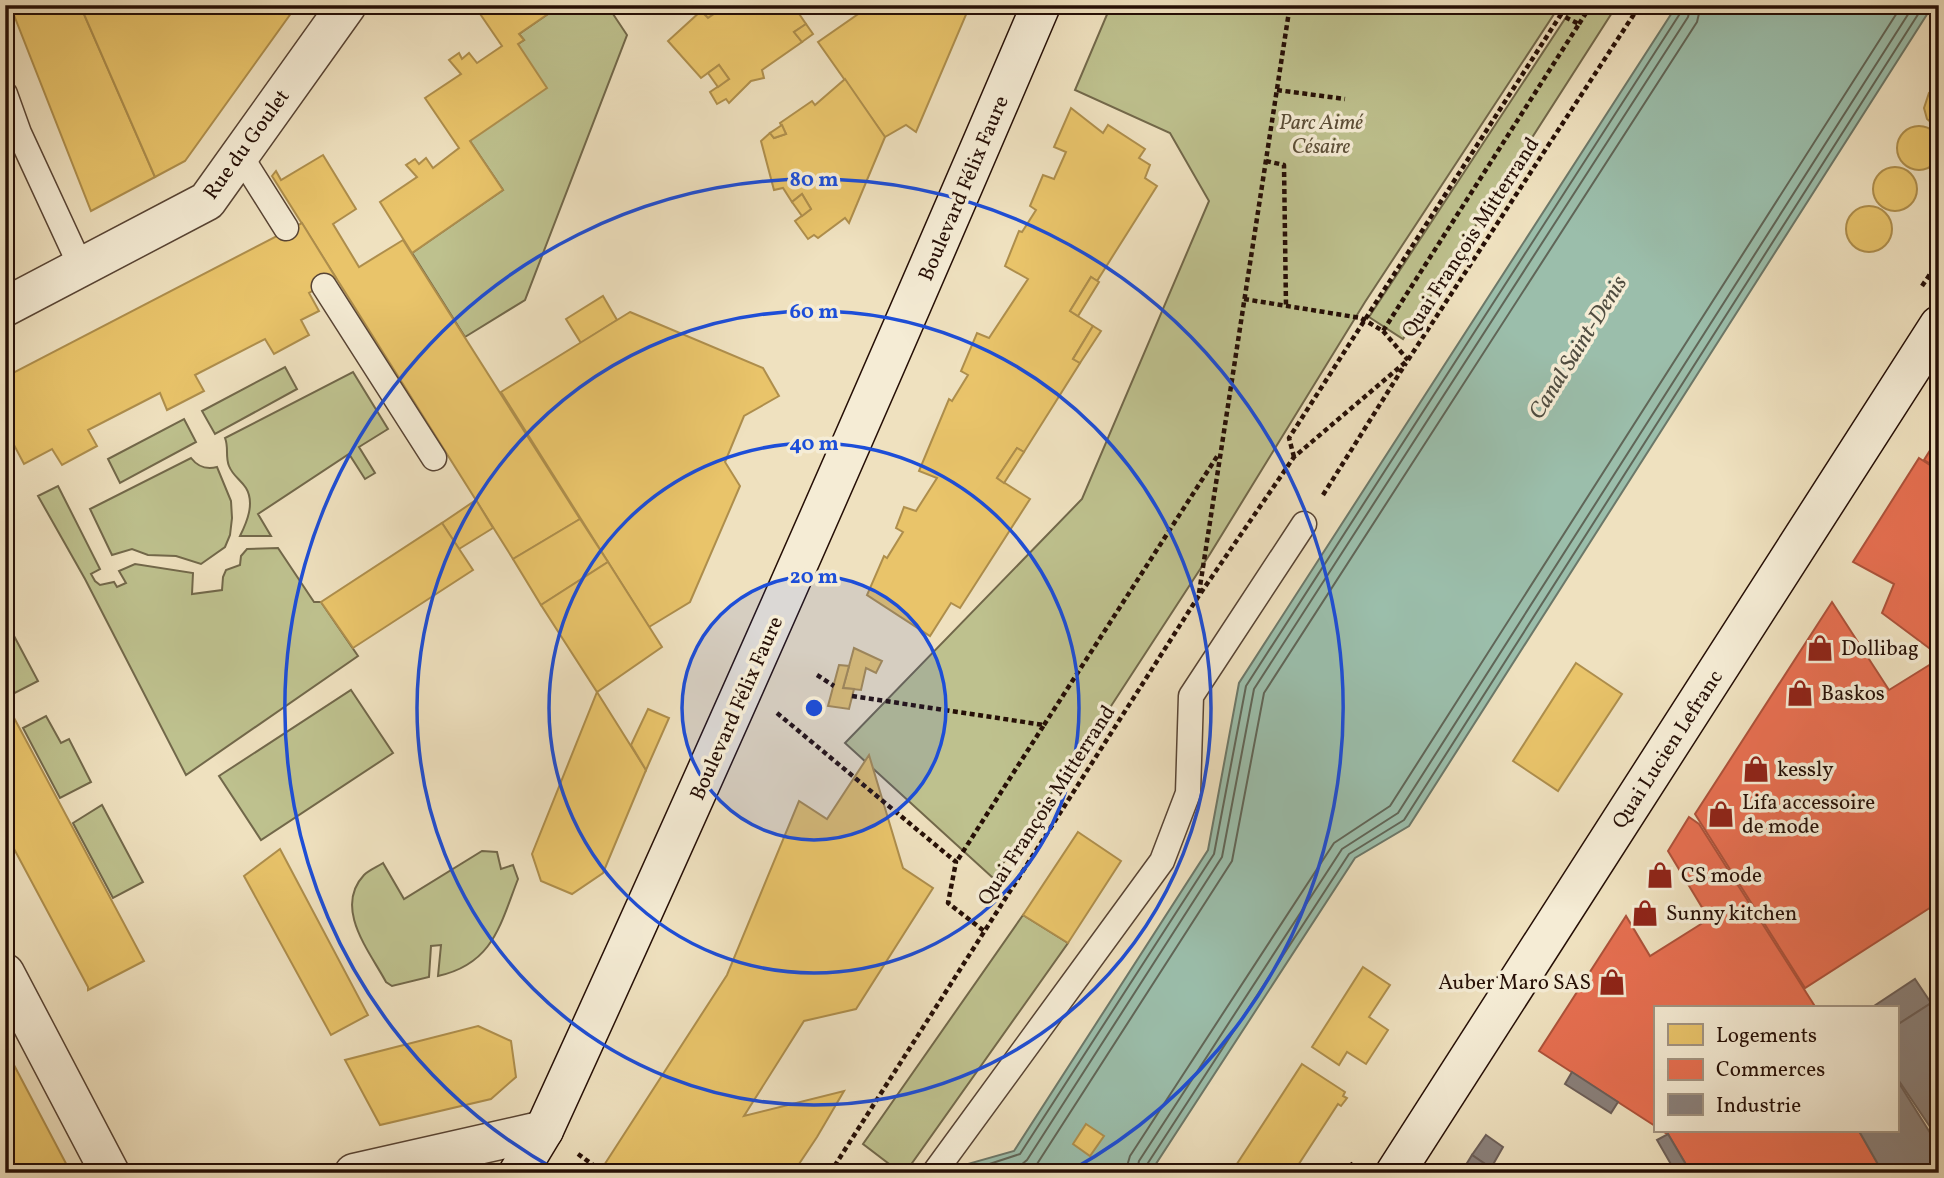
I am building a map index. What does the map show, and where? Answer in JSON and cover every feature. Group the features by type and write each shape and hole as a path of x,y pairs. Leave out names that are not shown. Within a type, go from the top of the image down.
{"street":[{"name":"Rue du Goulet","path":"5,307 207,201 347,5"},
{"name":"Boulevard Félix Faure","path":"518,1173 544,1130 745,686 1041,5"},
{"name":"Quai Lucien Lefranc","path":"1395,1173 1939,325"},
{"path":"5,973 110,1173"},
{"path":"354,1173 544,1130"}],"lane":[{"path":"5,94 19,133 81,267"},
{"path":"240,155 286,228"},
{"path":"324,286 434,458"},
{"path":"934,1173 1162,861 1188,793 1191,696 1304,524"}],"path":[{"path":"1198,597 1290,5"},
{"name":"Quai François Mitterrand","path":"1294,457 1289,438 1567,5"},
{"path":"1383,331 1591,5"},
{"name":"Quai François Mitterrand","path":"831,1173 1198,597 1294,457 1408,360 1640,5"},
{"path":"1561,15 1579,24"},
{"path":"1277,90 1345,99"},
{"path":"1266,161 1284,165 1286,306"},
{"path":"1244,299 1365,320 1383,331 1408,360 1304,524"},
{"path":"984,931 948,903 957,862 1219,452"},
{"path":"817,675 834,686"},
{"path":"745,686 957,862"},
{"path":"852,696 1044,725"}],"green space":[{"path":"561,5 607,5 627,35 525,300 465,337 412,253 503,190 470,141 518,44 524,40 519,34"},
{"name":"Parc Aimé Césaire","path":"1111,5 1560,5 1365,302 1210,554 1100,723 993,878 845,743 1082,499 1209,201 1170,133 1075,90"},
{"path":"1574,5 1617,5 1403,339 1369,317"},
{"path":"285,367 297,389 215,434 202,411"},
{"path":"353,372 388,429 359,447 375,473 365,479 349,454 258,514 271,536 240,536 247,519 250,500 246,488 229,466 225,438"},
{"path":"184,419 196,442 120,483 108,459"},
{"path":"191,458 202,467 217,467 231,501 230,535 225,547 201,564 176,556 148,555 132,549 112,555 90,509"},
{"path":"58,486 100,569 91,574 100,585 114,582 117,587 126,583 119,571 135,564 193,573 192,594 222,590 226,570 240,565 241,556 247,549 278,548 314,602 321,602 358,656 186,775 85,579 38,496"},
{"path":"5,619 38,681 7,697 5,693"},
{"path":"351,690 393,753 261,840 219,776"},
{"path":"46,716 61,743 69,739 91,782 60,798 23,728"},
{"path":"102,805 143,882 113,898 73,823"},
{"path":"482,851 497,852 501,869 513,865 518,879 492,940 471,962 438,976 441,945 431,946 429,977 392,986 386,982 357,930 353,915 355,888 364,875 383,863 404,899"},
{"path":"1023,915 1068,943 905,1173 901,1173 863,1144"}],"water":[{"name":"Canal Saint-Denis","path":"1677,5 1933,5 1409,826 1355,858 1150,1173 953,1173 957,1167 1014,1151 1208,850 1239,683"}],"building: Logements":[{"path":"10,5 80,5 155,177 91,211"},
{"path":"80,5 297,5 185,161 155,177"},
{"path":"474,5 561,5 519,34 524,40 518,44 547,88 470,141 503,190 412,253 380,202 417,177 406,165 415,159 419,164 426,158 433,168 459,148 425,98 461,74 449,60 459,53 462,59 469,53 477,63 502,46"},
{"path":"708,5 717,5 720,10 708,18 701,11"},
{"path":"727,5 793,5 806,24 794,32 802,42 762,70 764,78 751,81 729,103 726,99 717,104 710,92 729,79 719,65 701,78 668,41 701,11 708,18"},
{"path":"855,5 964,5 968,10 916,132 906,125 885,137 818,42 861,12"},
{"path":"806,24 813,34 802,42 794,32"},
{"path":"719,65 729,79 718,87 708,73"},
{"path":"845,79 885,137 849,223 845,218 818,238 814,235 808,239 795,221 811,209 802,194 792,202 783,188 774,190 761,141 770,133 774,138 786,134 780,123 812,101 815,105"},
{"path":"1939,86 1939,129 1927,119 1924,108 1929,93"},
{"path":"1071,108 1103,133 1108,125 1145,149 1139,158 1150,165 1145,178 1157,186 1097,281 1091,277 1070,311 1093,326 1073,359 1080,363 1024,452 1017,448 997,478 1030,499 960,608 951,603 930,636 867,595 884,556 887,558 903,532 896,528 904,507 916,511 937,478 919,471 949,399 952,401 968,375 961,371 977,333 989,338 1028,279 1005,266 1019,231 1022,232 1036,210 1030,206 1043,175 1054,179 1066,152 1054,147"},
{"path":"782,125 786,134 774,138 770,133"},
{"path":"1919,126 1935,132 1941,148 1935,164 1919,170 1903,164 1897,148 1903,132"},
{"path":"323,155 356,209 333,224 359,267 403,240 580,519 513,559 272,176 276,171 281,180"},
{"path":"1895,167 1911,173 1917,189 1911,205 1895,211 1879,205 1873,189 1879,173"},
{"path":"802,194 811,209 802,216 792,202"},
{"path":"1869,206 1885,213 1892,229 1885,245 1869,252 1853,245 1846,229 1853,213"},
{"path":"302,223 336,278 309,293 319,311 301,320 309,335 274,354 265,339 195,375 204,391 167,410 160,393 88,430 97,446 62,465 52,449 24,464 5,428 5,377"},
{"path":"1091,277 1099,282 1078,316 1070,311"},
{"path":"603,296 617,320 581,343 566,319"},
{"path":"630,312 763,368 779,396 744,416 725,462 740,486 690,602 649,627 501,392"},
{"path":"1093,326 1101,331 1080,363 1073,359"},
{"path":"1017,448 1024,452 1004,483 997,478"},
{"path":"476,500 493,528 459,549 442,523"},
{"path":"580,519 608,562 541,605 513,559"},
{"path":"442,523 473,570 353,648 321,602"},
{"path":"608,562 662,647 597,692 541,605"},
{"path":"854,648 882,661 876,673 866,668 861,690 843,688"},
{"path":"1576,663 1622,694 1558,791 1513,761"},
{"path":"839,665 849,666 843,688 854,689 849,709 828,706"},
{"path":"597,692 646,770 603,873 572,894 541,881 532,854"},
{"path":"5,701 144,961 88,990 5,832"},
{"path":"648,709 669,718 646,770 631,745"},
{"path":"869,755 903,868 933,888 856,1009 804,1021 744,1116 844,1091 817,1137 793,1173 599,1173 727,975 799,801 827,819"},
{"path":"1078,832 1121,861 1068,943 1023,915"},
{"path":"280,849 368,1015 331,1035 244,876"},
{"path":"1363,967 1390,985 1369,1017 1388,1030 1366,1064 1347,1052 1339,1065 1312,1047"},
{"path":"478,1026 511,1041 516,1077 491,1099 380,1125 345,1060"},
{"path":"5,1048 71,1173 5,1173"},
{"path":"1302,1064 1345,1092 1343,1096 1347,1098 1341,1106 1338,1104 1293,1173 1231,1173"},
{"path":"1086,1124 1104,1136 1090,1156 1073,1144"}],"building: Commerces":[{"path":"1939,436 1939,469 1924,460"},
{"path":"1919,458 1939,471 1937,654 1882,613 1894,584 1853,562"},
{"path":"1832,602 1889,690 1939,659 1939,902 1805,988 1695,814"},
{"path":"1689,817 1699,824 1815,1006 1654,1006 1654,1125 1539,1051 1626,916 1650,956 1709,919 1668,851"},
{"path":"1664,1132 1860,1132 1883,1173 1691,1173 1668,1134"}],"building: Industrie":[{"path":"1915,979 1931,1003 1898,1024 1898,1006 1874,1006"},
{"path":"1939,998 1939,1140 1898,1079 1898,1024"},
{"path":"1572,1072 1618,1102 1611,1113 1565,1084"},
{"path":"1898,1082 1939,1147 1939,1173 1883,1173 1860,1132 1898,1132"},
{"path":"1668,1134 1691,1173 1676,1173 1657,1140"},
{"path":"1486,1135 1503,1147 1491,1168 1472,1155"},
{"path":"1472,1155 1491,1168 1499,1173 1461,1173"}],"place":[{"name":"Dollibag","path":"1820,648"},
{"name":"Baskos","path":"1800,693"},
{"name":"kessly","path":"1756,769"},
{"name":"Lifa accessoire de mode","path":"1721,814"},
{"name":"CS mode","path":"1660,875"},
{"name":"Sunny kitchen","path":"1645,913"},
{"name":"Auber Maro SAS","path":"1612,982"}]}
